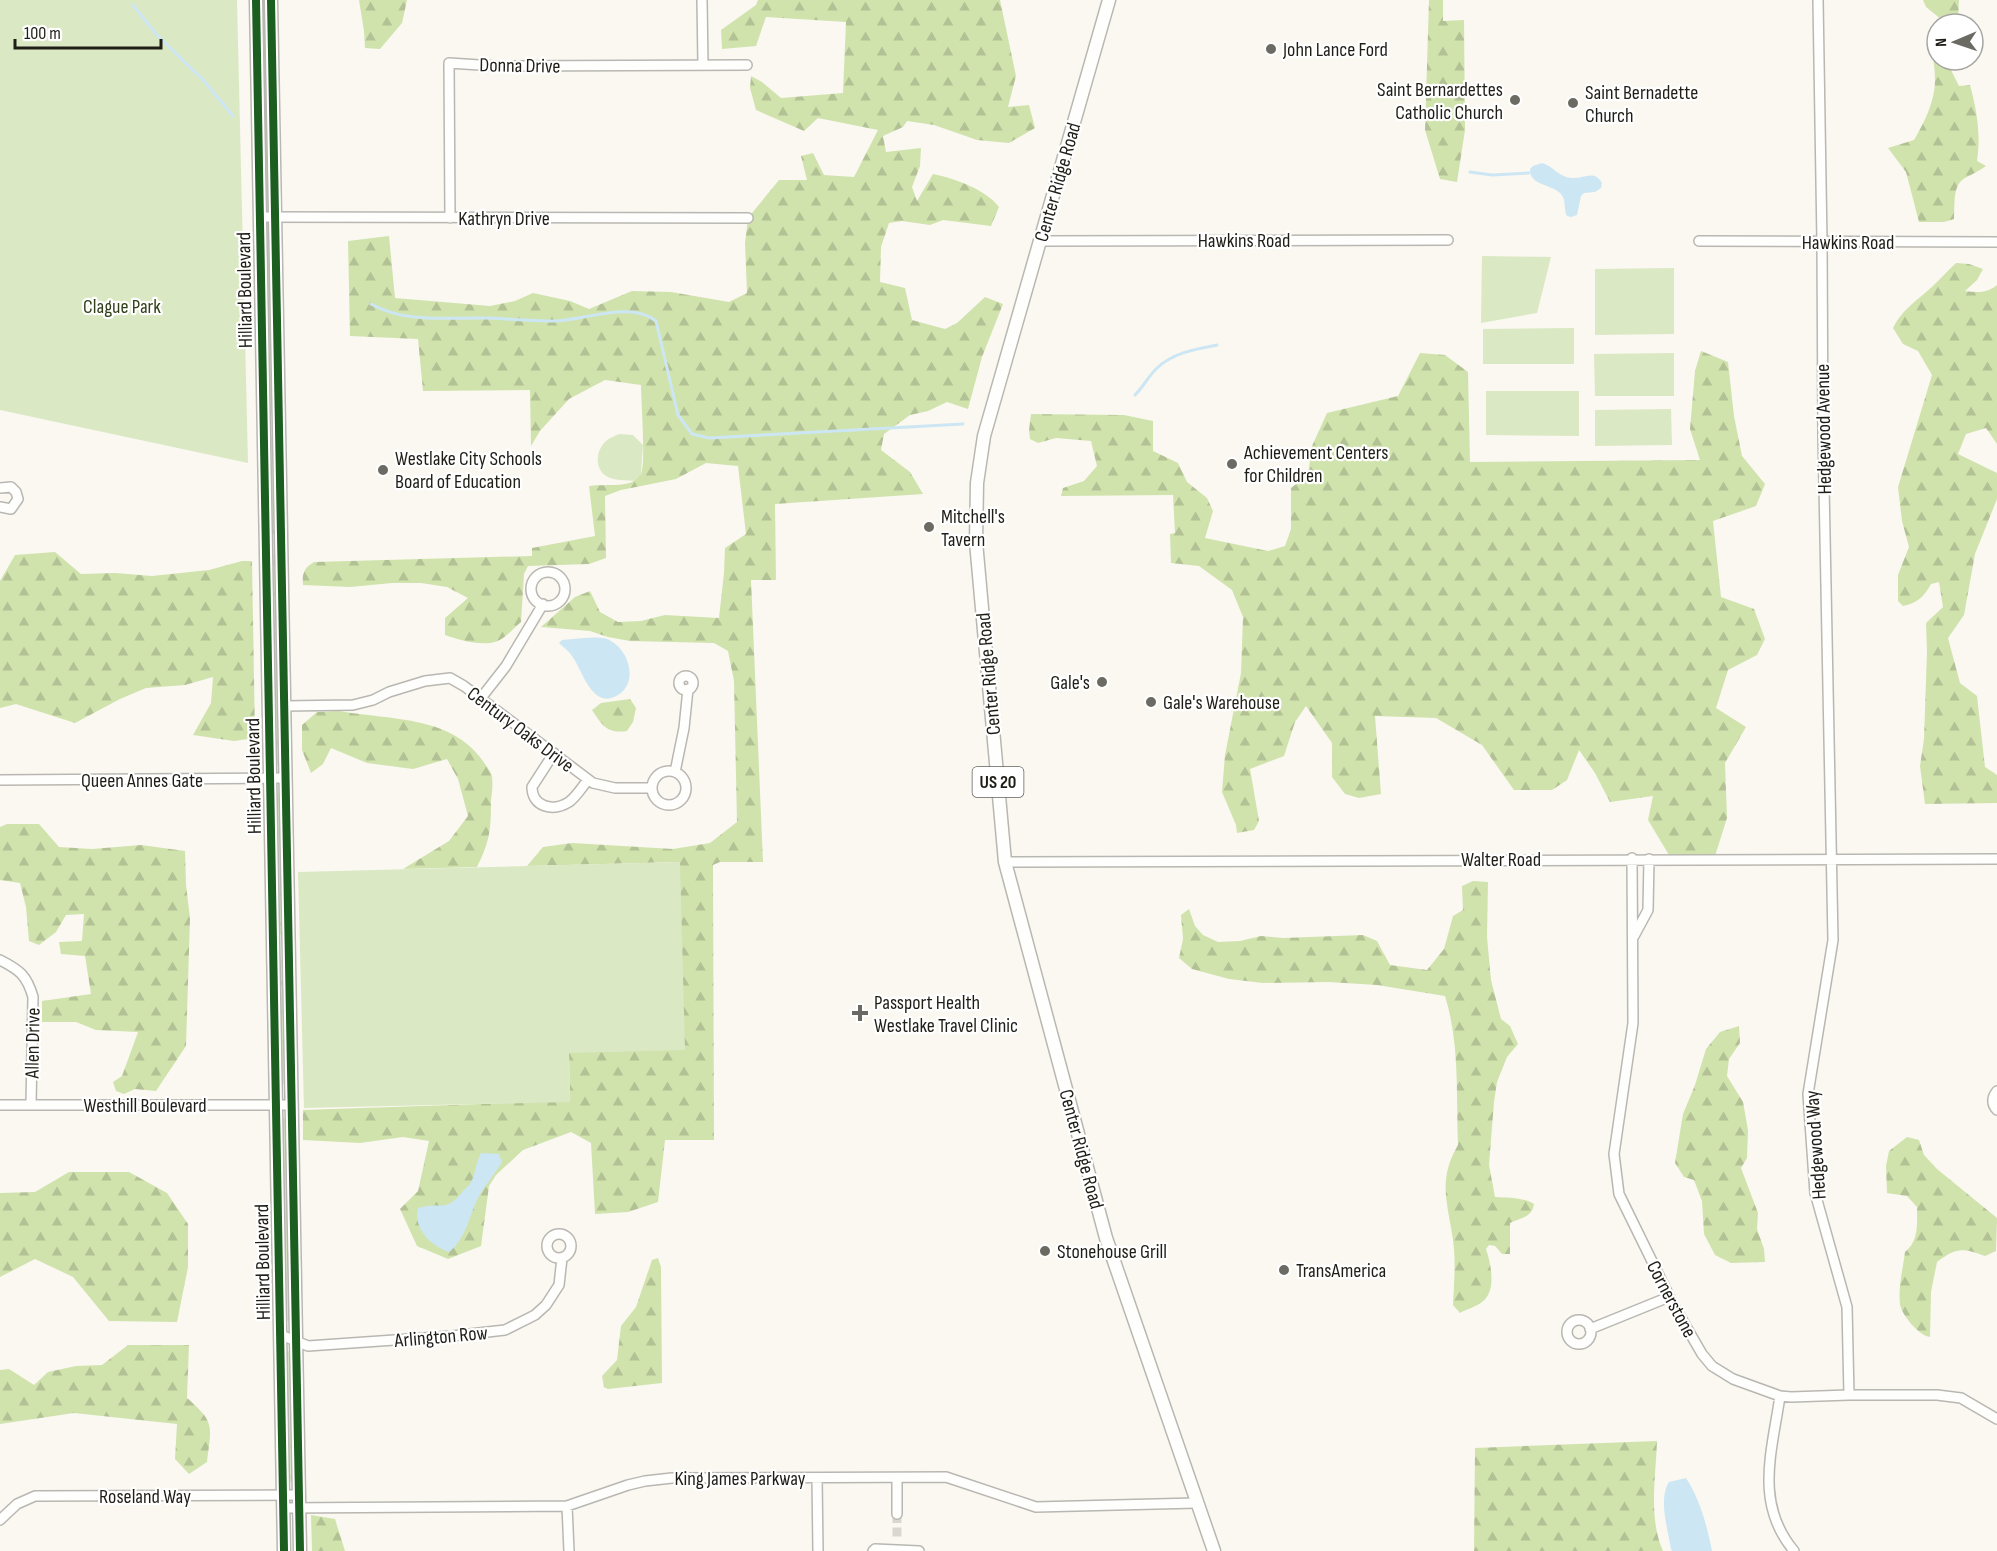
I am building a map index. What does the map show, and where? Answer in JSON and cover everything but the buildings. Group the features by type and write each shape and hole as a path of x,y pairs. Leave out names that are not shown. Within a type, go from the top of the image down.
{"main road":[{"name":"Hilliard Boulevard","path":"256,0 284,1551"},
{"name":"Hilliard Boulevard","path":"272,0 300,1551"},
{"name":"Center Ridge Road","path":"1109,0 984,436 975,505 976,542 1005,862 1106,1238 1214,1551"}],"street":[{"path":"702,0 703,65"},
{"name":"Hedgewood Avenue","path":"1818,0 1831,858"},
{"name":"Donna Drive","path":"450,218 448,63 495,66 747,65"},
{"name":"Kathryn Drive","path":"260,218 748,218"},
{"name":"Hawkins Road","path":"1040,241 1448,240"},
{"name":"Hawkins Road","path":"1699,241 1997,242"},
{"path":"0,488 11,487 18,499 11,509 0,507"},
{"path":"481,698 506,666 543,604"},
{"name":"Century Oaks Drive","path":"284,706 353,705 424,681 450,678 481,698 593,783 605,786 652,788"},
{"path":"675,772 684,728 688,689"},
{"path":"554,753 532,787 539,804 550,807 570,802 588,780"},
{"path":"664,771 675,772 684,781 686,788 682,799 674,804 666,804 655,797 652,788 655,778 664,771"},
{"name":"Queen Annes Gate","path":"0,780 285,778"},
{"name":"Cornerstone","path":"1632,858 1634,1023 1614,1154 1614,1170 1619,1194 1669,1297 1702,1354 1712,1365 1741,1382 1780,1396 1937,1395 1961,1398 1997,1419"},
{"name":"Hedgewood Way","path":"1831,858 1833,940 1808,1094 1815,1193 1847,1307 1848,1395"},
{"name":"Walter Road","path":"1005,862 1997,858"},
{"name":"Cornerstone","path":"1633,939 1648,910 1648,859"},
{"name":"Allen Drive","path":"0,960 16,968 29,982 33,997 31,1105"},
{"path":"1997,1091 1993,1102 1997,1110"},
{"name":"Westhill Boulevard","path":"0,1105 291,1105"},
{"name":"Arlington Row","path":"280,1335 308,1346 505,1330 534,1315 546,1305 559,1285 562,1258"},
{"path":"1590,1329 1669,1297"},
{"path":"1780,1396 1769,1474 1769,1495 1772,1514 1782,1537 1794,1551"},
{"name":"King James Parkway","path":"299,1501 567,1506 645,1481 672,1478 946,1477 1036,1507 1196,1503"},
{"path":"818,1478 818,1551"},
{"path":"897,1478 897,1514"},
{"name":"Roseland Way","path":"0,1520 17,1504 35,1496 299,1501"},
{"path":"567,1506 569,1551"},
{"path":"873,1551 897,1545 919,1551"}],"green space":[{"name":"Clague Park","path":"0,0 237,0 248,463 0,410"},
{"path":"261,0 266,0 270,207 265,207"},
{"path":"359,0 407,0 402,23 380,49 365,48"},
{"path":"758,0 1000,0 1016,76 1008,107 1029,105 1035,128 1009,143 977,140 934,125 907,121 903,127 883,136 886,152 921,148 920,166 912,187 917,201 933,174 969,186 986,195 999,207 991,226 943,220 930,225 902,221 889,223 881,247 880,282 905,288 912,320 945,329 957,323 985,297 1003,304 982,357 968,409 947,402 928,411 910,415 884,434 881,450 910,472 923,494 775,504 776,580 751,580 763,862 720,862 713,865 714,1140 665,1140 658,1202 628,1212 595,1214 591,1143 571,1132 523,1150 496,1175 489,1186 481,1246 448,1259 417,1246 400,1209 418,1191 429,1141 403,1137 360,1143 303,1140 303,1110 570,1101 569,1053 680,862 527,866 543,847 572,843 673,849 710,843 737,822 734,681 728,651 714,643 630,641 590,631 541,627 575,597 590,591 600,612 618,622 641,621 665,615 719,618 725,548 746,534 738,466 706,463 676,479 621,490 605,496 606,558 589,564 528,566 524,574 521,622 504,637 492,643 471,642 445,635 445,618 468,598 447,587 421,583 350,587 303,585 304,571 314,562 532,556 532,548 595,536 589,486 630,483 641,474 642,467 641,385 605,380 569,399 540,431 531,446 530,390 423,391 418,339 350,336 348,241 389,236 395,298 490,306 515,301 533,293 570,301 589,309 632,291 671,292 729,302 747,293 745,243 748,218 779,180 807,180 801,156 813,153 824,175 854,177 878,130 818,118 804,131 756,110 750,88 751,76 781,98 843,93 846,22 766,17 756,46 722,49 721,30 756,5"},
{"path":"1429,0 1443,0 1443,21 1464,20 1465,130 1457,182 1440,179 1425,130"},
{"path":"1923,0 1959,0 1958,12 1932,12 1926,7"},
{"path":"1934,72 1952,72 1959,86 1970,85 1978,123 1977,161 1986,166 1961,181 1955,196 1954,219 1944,222 1919,222 1906,172 1888,148 1914,140 1928,112 1935,81"},
{"path":"269,231 273,412 271,415 269,414 265,233"},
{"path":"1482,256 1551,257 1537,313 1481,323"},
{"path":"1956,263 1969,264 1983,269 1977,280 1965,291 1982,292 1997,285 1997,444 1986,428 1966,434 1958,454 1997,473 1997,499 1975,554 1964,615 1948,638 1960,683 1977,696 1985,767 1997,775 1997,803 1925,804 1920,766 1924,739 1926,623 1943,607 1939,582 1931,584 1923,596 1912,603 1903,606 1898,601 1898,575 1909,547 1902,521 1898,487 1932,375 1918,351 1903,344 1893,328 1907,309"},
{"path":"1674,268 1674,334 1595,335 1595,269"},
{"path":"1574,328 1574,364 1483,364 1483,329"},
{"path":"1701,351 1728,362 1734,416 1742,456 1765,484 1756,506 1713,521 1721,597 1754,609 1765,639 1757,655 1728,670 1716,708 1746,727 1725,763 1727,818 1715,856 1669,855 1648,820 1653,796 1610,802 1595,773 1579,750 1567,780 1552,790 1514,790 1482,745 1436,718 1375,716 1381,794 1359,798 1345,794 1332,777 1332,743 1306,706 1295,722 1284,756 1250,769 1259,821 1254,830 1237,833 1236,825 1222,792 1225,755 1241,673 1243,617 1232,590 1199,566 1171,563 1170,534 1175,533 1173,495 1061,496 1063,488 1084,481 1097,466 1091,441 1056,438 1038,443 1030,439 1031,414 1124,415 1153,421 1153,451 1178,463 1187,482 1207,498 1213,511 1205,538 1268,551 1285,546 1291,529 1291,488 1308,475 1312,446 1327,413 1398,396 1420,353 1445,355 1468,372 1470,462 1700,460 1690,429 1695,371"},
{"path":"1674,353 1674,396 1595,396 1594,354"},
{"path":"1486,391 1579,391 1579,436 1486,435"},
{"path":"1671,409 1672,445 1595,446 1595,410"},
{"path":"274,433 276,535 271,532 269,440"},
{"path":"619,434 633,435 643,445 641,473 635,481 609,478 602,473 598,464 600,449 607,440"},
{"path":"55,552 81,574 115,573 152,576 209,570 242,561 252,561 255,738 234,741 193,735 211,703 213,677 185,685 146,688 75,723 16,704 0,708 0,581 15,555"},
{"path":"273,554 276,556 278,766 275,764"},
{"path":"630,699 636,708 633,722 627,731 610,730 592,710 601,703"},
{"path":"339,711 417,722 436,727 470,746 483,761 492,777 489,835 477,867 403,869 449,841 468,816 458,779 447,759 413,769 367,763 331,748 323,764 311,773 302,750 302,725 317,712"},
{"path":"275,794 280,794 283,934 280,935 278,935"},
{"path":"7,824 39,824 59,847 92,849 141,845 185,851 190,918 186,1046 156,1091 135,1089 124,1094 116,1091 113,1082 122,1076 138,1032 96,1030 76,1022 42,1022 42,1001 91,994 85,956 61,954 59,942 82,941 84,914 66,915 56,932 39,945 29,941 26,907 20,883 0,880 0,827"},
{"path":"680,862 685,1050 569,1053 570,1102 304,1108 298,872"},
{"path":"1473,881 1488,882 1487,937 1491,980 1501,1019 1510,1026 1518,1044 1507,1057 1497,1082 1489,1165 1495,1197 1520,1199 1534,1204 1528,1215 1510,1223 1510,1254 1502,1254 1495,1246 1489,1245 1486,1249 1492,1277 1490,1291 1482,1302 1460,1313 1453,1305 1454,1248 1446,1192 1448,1170 1458,1145 1455,1051 1445,996 1377,985 1328,982 1263,983 1229,979 1192,969 1179,958 1183,939 1181,915 1189,909 1195,926 1203,935 1218,942 1240,941 1261,936 1283,938 1363,935 1377,941 1390,965 1427,970 1444,949 1453,916 1463,910 1462,886"},
{"path":"281,959 283,960 286,1086 281,1083 278,970"},
{"path":"1739,1026 1740,1043 1729,1059 1727,1076 1743,1102 1748,1130 1747,1158 1741,1168 1758,1213 1757,1229 1764,1249 1765,1262 1731,1263 1715,1255 1704,1234 1702,1201 1694,1180 1684,1177 1675,1163 1683,1114 1706,1049 1720,1032"},
{"path":"284,1118 287,1122 290,1319 288,1321 285,1320 281,1120"},
{"path":"1907,1137 1919,1140 1924,1155 1937,1169 1997,1218 1996,1251 1985,1256 1960,1250 1937,1262 1931,1292 1930,1337 1911,1324 1900,1304 1900,1284 1905,1252 1910,1248 1915,1237 1917,1207 1907,1196 1887,1193 1886,1166 1889,1151"},
{"path":"69,1172 129,1172 167,1193 188,1224 188,1267 177,1322 109,1321 73,1277 35,1259 0,1277 0,1193 35,1192"},
{"path":"658,1258 661,1267 662,1383 608,1389 604,1387 602,1376 617,1360 621,1326 636,1307 652,1260"},
{"path":"128,1345 189,1345 187,1398 203,1413 210,1433 207,1462 189,1474 175,1459 177,1424 74,1413 0,1424 0,1370 9,1369 34,1385 48,1372 76,1366 102,1365"},
{"path":"289,1351 291,1355 293,1481 291,1482 288,1482 286,1353"},
{"path":"1657,1441 1654,1511 1658,1538 1663,1551 1474,1551 1475,1448"},
{"path":"311,1515 335,1519 345,1551 312,1551"}],"water":[{"path":"1542,163 1568,177 1596,176 1602,183 1601,188 1595,192 1584,193 1581,196 1577,215 1567,216 1562,195 1536,181 1531,174 1530,169 1533,166"},
{"path":"608,639 623,653 629,669 629,678 627,686 614,697 606,699 593,692 571,654 559,643 562,640"},
{"path":"481,1153 499,1154 502,1162 478,1198 459,1241 449,1252 436,1246 425,1236 418,1223 418,1208 447,1205 457,1198 471,1181"},
{"path":"1686,1478 1702,1513 1712,1551 1672,1551 1671,1549 1664,1497 1669,1482"}],"waterway":[{"path":"133,5 155,33 204,81 233,116"},
{"path":"1470,172 1492,175 1529,173"},
{"path":"371,304 399,314 428,318 553,321 620,312 646,315 656,321 678,415 692,434 709,438 963,424"},
{"path":"1135,395 1156,369 1169,359 1192,350 1217,345"}],"tunnel":[{"path":"897,1514 897,1540"}],"cycle path":[{"path":"256,0 284,1551"},
{"path":"271,0 300,1551"}],"place":[{"name":"John Lance Ford","path":"1271,49"},
{"name":"Saint Bernardettes Catholic Church","path":"1515,100"},
{"name":"Saint Bernadette Church","path":"1573,103"},
{"name":"Achievement Centers for Children","path":"1232,464"},
{"name":"Westlake City Schools Board of Education","path":"383,470"},
{"name":"Mitchell's Tavern","path":"929,527"},
{"name":"Gale's","path":"1102,682"},
{"name":"Gale's Warehouse","path":"1151,702"},
{"name":"Passport Health Westlake Travel Clinic","path":"860,1013"},
{"name":"Stonehouse Grill","path":"1045,1251"},
{"name":"TransAmerica","path":"1284,1270"}]}
